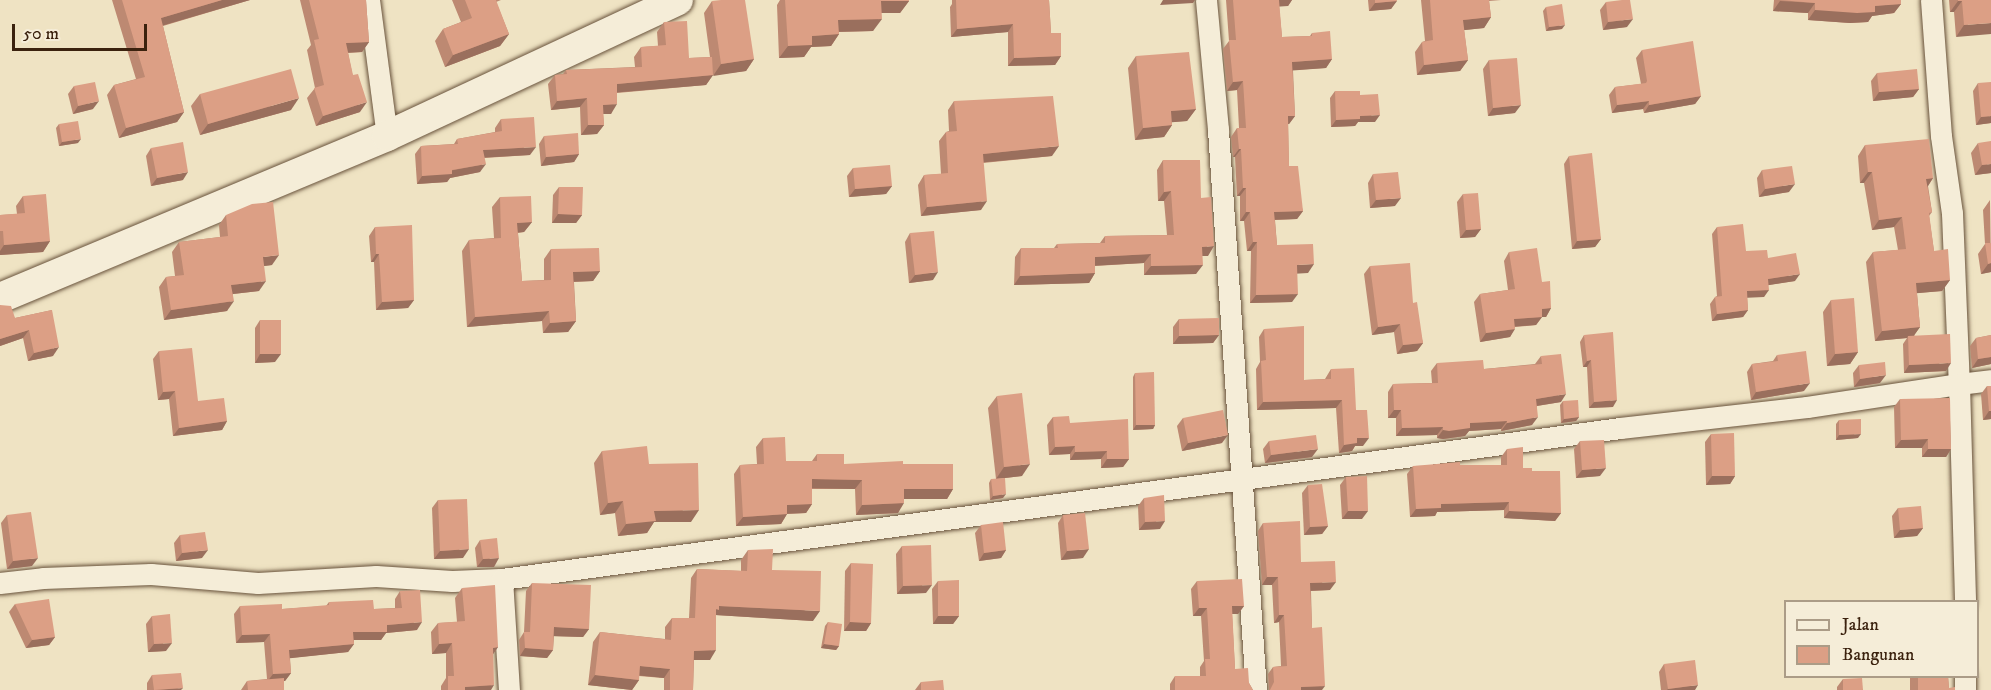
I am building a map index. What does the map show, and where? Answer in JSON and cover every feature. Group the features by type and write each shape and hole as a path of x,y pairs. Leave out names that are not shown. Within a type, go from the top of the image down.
{"street":[{"path":"369,0 387,136"},
{"path":"0,298 387,136 678,0"},
{"path":"1206,0 1218,130 1256,690"},
{"path":"1931,0 1941,136 1952,213 1965,600"},
{"path":"0,583 43,578 151,574 258,582 376,576 452,581 501,579 1608,430 1808,407 1991,380"},
{"path":"501,579 509,690"}],"building":[{"path":"122,0 222,0 161,18 184,112 126,128 114,85 145,77"},
{"path":"309,0 366,0 369,42 346,43 353,75 358,74 367,102 323,116 314,88 324,85 314,40 319,39"},
{"path":"465,0 496,0 509,34 453,55 443,29 472,18"},
{"path":"745,0 754,59 721,64 712,1"},
{"path":"785,0 909,1 881,1 882,19 838,20 839,34 812,36 812,45 788,46"},
{"path":"956,0 1049,0 1051,33 1061,33 1061,56 1014,58 1013,24 957,29"},
{"path":"1233,0 1279,0 1282,37 1312,36 1312,33 1330,31 1332,59 1292,62 1295,116 1288,116 1289,166 1298,166 1303,211 1274,212 1277,245 1313,244 1314,264 1297,265 1298,294 1256,295 1257,242 1253,242 1250,212 1246,212 1246,188 1243,188 1241,149 1239,149 1237,128 1246,128 1243,81 1233,82 1229,40 1236,40"},
{"path":"1375,0 1397,0 1397,1 1375,3"},
{"path":"1430,0 1489,0 1491,17 1463,20 1468,60 1424,65 1422,42 1433,40"},
{"path":"1630,0 1633,19 1608,22 1606,2"},
{"path":"1780,0 1901,0 1901,4 1875,6 1875,12 1857,13 1815,10 1815,3"},
{"path":"1958,0 1991,0 1991,23 1964,25 1962,1"},
{"path":"1562,4 1565,25 1549,27 1546,7"},
{"path":"687,21 689,58 712,57 713,75 617,84 617,104 603,105 604,125 588,125 587,98 557,101 555,75 567,74 566,70 642,67 641,47 666,45 664,22"},
{"path":"1693,41 1701,96 1649,105 1649,101 1617,105 1615,87 1647,81 1642,50"},
{"path":"1189,52 1196,109 1171,111 1172,125 1143,128 1136,56"},
{"path":"1517,58 1521,105 1493,108 1489,60"},
{"path":"291,69 299,98 208,124 200,94"},
{"path":"1917,69 1919,89 1879,92 1877,73"},
{"path":"95,82 99,101 78,106 74,86"},
{"path":"1991,82 1991,116 1981,117 1978,83"},
{"path":"1335,91 1360,91 1360,95 1378,94 1380,115 1336,120"},
{"path":"1053,96 1059,146 983,154 987,201 927,207 924,175 948,173 946,132 957,131 954,101"},
{"path":"534,117 536,147 483,150 486,164 452,170 452,174 422,176 421,146 458,144 457,139 502,131 501,119"},
{"path":"78,121 81,139 62,142 59,124"},
{"path":"578,133 579,154 546,157 544,136"},
{"path":"1929,139 1933,178 1926,179 1932,212 1929,213 1934,251 1948,249 1950,280 1916,283 1920,327 1882,331 1873,252 1906,249 1902,217 1879,220 1872,172 1868,172 1865,145"},
{"path":"1991,141 1991,164 1982,165 1978,143"},
{"path":"183,142 188,172 157,178 151,148"},
{"path":"1592,153 1601,239 1577,241 1569,156"},
{"path":"1163,160 1200,160 1201,198 1211,197 1214,246 1202,247 1203,265 1151,266 1151,254 1095,257 1095,273 1020,276 1021,248 1058,248 1057,244 1105,243 1105,236 1174,235 1171,191 1164,192"},
{"path":"890,165 892,186 855,189 853,168"},
{"path":"1792,166 1795,184 1765,189 1762,170"},
{"path":"1398,172 1401,198 1376,200 1373,174"},
{"path":"559,187 583,187 582,215 558,214"},
{"path":"1478,193 1481,229 1466,230 1463,194"},
{"path":"46,194 50,241 4,245 3,231 0,231 0,215 25,213 23,196"},
{"path":"531,196 532,222 517,223 522,281 551,280 551,249 599,248 600,271 573,272 576,321 550,323 549,311 475,317 469,240 501,238 500,197"},
{"path":"273,202 279,255 263,257 266,281 231,285 234,301 171,310 166,277 184,275 179,242 228,236 226,215 252,204"},
{"path":"1743,224 1746,251 1767,250 1768,258 1796,253 1800,274 1768,279 1769,290 1747,291 1748,310 1717,314 1715,297 1722,296 1717,227"},
{"path":"412,225 414,300 382,302 375,227"},
{"path":"934,231 938,272 915,275 910,233"},
{"path":"1985,243 1991,243 1991,263 1988,264"},
{"path":"1537,248 1542,282 1550,281 1551,308 1542,309 1542,317 1514,319 1515,329 1486,333 1480,294 1515,289 1509,252"},
{"path":"1410,263 1413,303 1417,302 1423,343 1403,345 1400,324 1378,327 1370,266"},
{"path":"1854,298 1858,352 1835,354 1831,300"},
{"path":"0,305 11,306 15,318 52,310 59,347 34,353 29,330 0,339"},
{"path":"1219,318 1219,335 1179,336 1179,319"},
{"path":"260,320 281,320 281,354 260,354"},
{"path":"1304,326 1304,380 1331,379 1331,369 1354,368 1356,410 1367,410 1369,438 1357,438 1357,443 1344,445 1342,400 1263,402 1261,361 1266,360 1264,329"},
{"path":"1613,332 1617,400 1594,402 1591,360 1587,361 1584,335"},
{"path":"1950,334 1951,363 1909,365 1908,336"},
{"path":"1991,335 1991,357 1978,359 1976,338"},
{"path":"192,348 198,401 224,398 227,421 179,428 175,391 163,392 159,351"},
{"path":"1806,351 1810,383 1756,392 1752,364 1778,361 1777,355"},
{"path":"1561,354 1566,394 1536,399 1538,417 1507,423 1507,421 1470,423 1470,428 1449,431 1443,430 1443,427 1402,428 1401,410 1394,410 1393,384 1438,383 1437,363 1483,360 1484,369 1542,364 1541,356"},
{"path":"1885,362 1886,375 1860,379 1859,365"},
{"path":"1154,372 1155,425 1136,425 1135,373"},
{"path":"1987,386 1991,386 1991,411 1989,411"},
{"path":"1022,393 1030,464 1004,467 997,396"},
{"path":"1950,398 1951,449 1928,449 1928,439 1901,440 1900,399"},
{"path":"1578,400 1579,417 1564,419 1563,401"},
{"path":"1223,410 1228,435 1188,443 1183,418"},
{"path":"1069,416 1070,423 1128,419 1129,459 1107,459 1107,451 1075,452 1075,446 1055,447 1053,417"},
{"path":"1861,419 1861,434 1839,435 1839,420"},
{"path":"1734,433 1735,476 1712,476 1711,434"},
{"path":"1316,435 1318,449 1271,455 1269,441"},
{"path":"785,437 786,461 817,461 817,454 844,454 844,464 903,461 903,464 953,464 953,489 904,489 904,503 862,505 862,480 812,479 812,504 787,505 787,514 743,517 740,465 764,464 763,438"},
{"path":"1604,440 1606,468 1582,470 1580,441"},
{"path":"647,446 649,464 698,463 699,510 654,511 656,521 626,524 623,501 608,503 602,451"},
{"path":"1523,447 1523,468 1532,468 1532,471 1560,471 1561,513 1509,511 1509,502 1441,504 1441,508 1416,509 1413,466 1460,462 1460,465 1507,465 1507,449"},
{"path":"1367,476 1368,511 1348,511 1346,477"},
{"path":"1005,478 1006,494 993,496 991,479"},
{"path":"1322,484 1328,526 1310,527 1308,485"},
{"path":"1164,495 1165,521 1145,522 1144,498"},
{"path":"467,499 469,549 440,551 438,500"},
{"path":"1921,506 1923,528 1900,530 1898,508"},
{"path":"31,512 38,558 13,561 7,515"},
{"path":"1085,513 1089,549 1067,551 1063,515"},
{"path":"1300,521 1301,562 1335,561 1336,582 1310,583 1312,628 1322,627 1325,686 1301,687 1301,690 1270,690 1274,682 1273,667 1287,666 1284,615 1279,615 1278,577 1267,577 1263,523"},
{"path":"1003,522 1006,550 984,553 981,525"},
{"path":"205,532 208,550 182,553 180,535"},
{"path":"497,538 499,558 483,559 480,540"},
{"path":"931,545 932,585 903,586 902,546"},
{"path":"773,549 772,570 821,571 820,611 719,606 719,610 716,609 716,650 694,651 693,690 670,690 670,669 640,666 639,680 595,675 600,632 671,640 672,618 695,618 697,569 747,571 748,550"},
{"path":"851,563 873,564 871,623 850,622"},
{"path":"1242,579 1244,606 1232,606 1235,669 1248,668 1249,683 1253,690 1175,690 1175,676 1206,676 1205,659 1210,659 1207,608 1199,608 1197,581"},
{"path":"959,580 959,616 938,616 938,581"},
{"path":"532,583 591,585 589,629 554,627 553,650 525,648 524,632 530,632"},
{"path":"495,585 498,647 493,648 494,685 465,687 465,690 448,690 448,676 454,676 452,643 439,644 438,623 465,621 462,588"},
{"path":"420,590 422,622 387,625 387,632 353,632 354,644 289,650 291,673 273,674 270,634 242,635 240,606 282,604 282,609 329,605 329,602 373,600 374,609 402,608 400,591"},
{"path":"49,599 55,637 32,640 15,604"},
{"path":"170,614 172,643 154,644 152,616"},
{"path":"828,622 842,624 839,646 824,644"},
{"path":"1695,660 1698,685 1668,689 1664,664"},
{"path":"181,673 183,688 154,690 152,675"},
{"path":"284,678 284,690 248,690 247,681"},
{"path":"1862,678 1863,690 1843,690 1843,679"},
{"path":"1918,678 1948,678 1949,688 1955,687 1955,690 1918,690"},
{"path":"943,680 944,690 921,690 921,682"}]}
